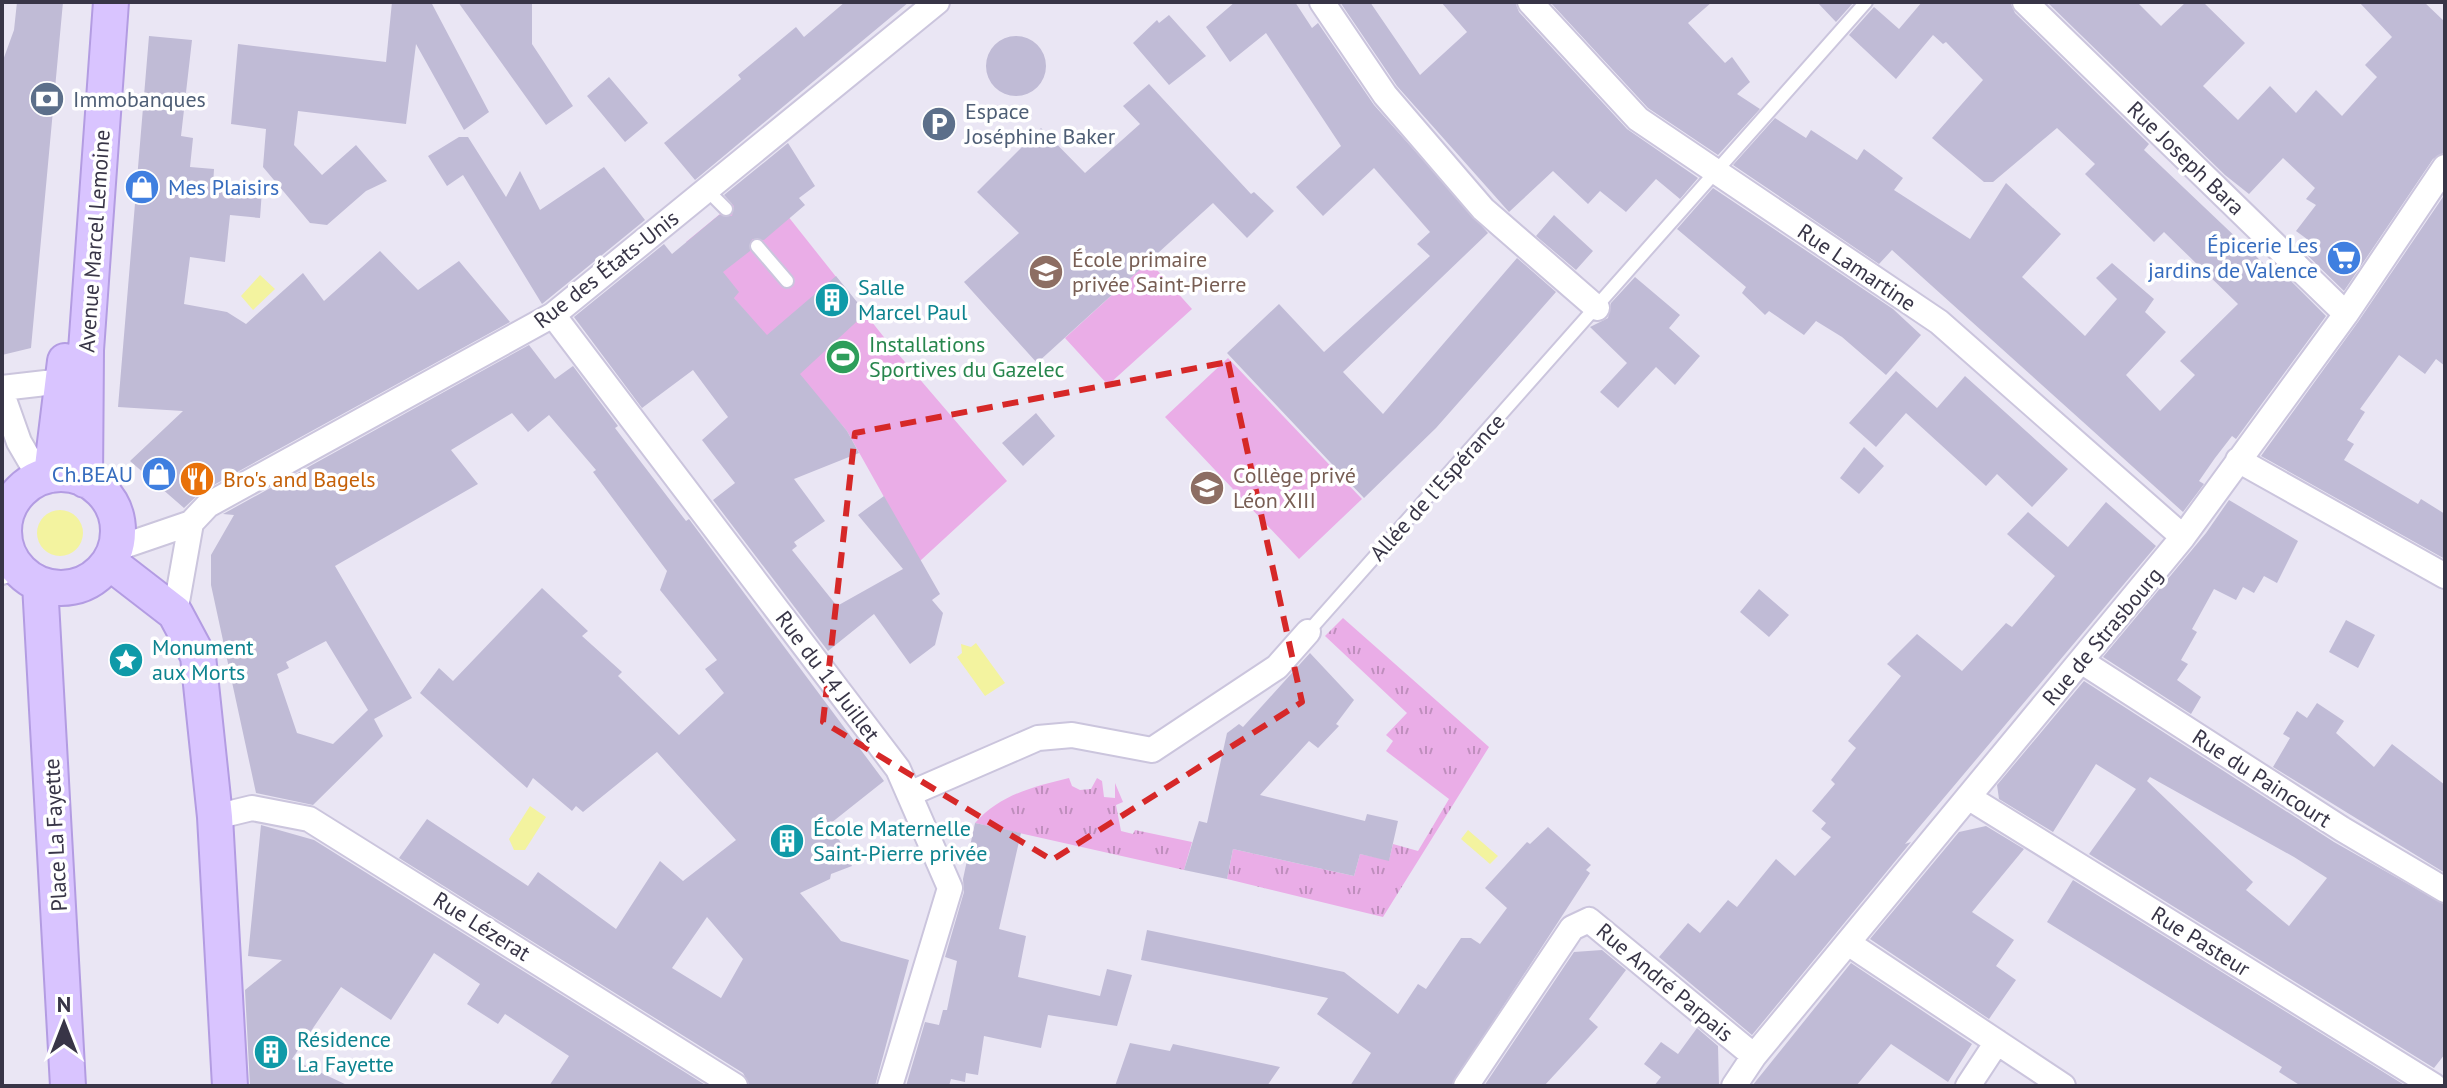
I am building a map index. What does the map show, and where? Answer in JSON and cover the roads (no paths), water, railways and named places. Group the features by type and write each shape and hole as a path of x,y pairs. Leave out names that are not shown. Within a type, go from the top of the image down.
{"main road":[{"name":"Avenue Marcel Lemoine","path":"46,476 63,381 102,7"},
{"name":"Avenue Marcel Lemoine","path":"85,480 86,350 102,7"},
{"path":"46,476 85,480 99,489 113,509 118,533 112,556 85,582 55,587 40,584 8,567 4,517 18,494 46,476"},
{"path":"112,556 175,613 198,656 215,817 230,1086"},
{"name":"Place La Fayette","path":"40,584 68,1086"}],"street":[{"name":"Rue des États-Unis","path":"112,556 191,523 208,505 553,315 937,2"},
{"path":"1322,2 1385,95 1483,209 1597,308"},
{"name":"Rue Lamartine","path":"1530,2 1638,119 1939,322 2183,537"},
{"name":"Rue Joseph Bara","path":"2025,2 2346,314"},
{"name":"Rue de Strasbourg","path":"1734,1086 1754,1056 2183,537 2346,314 2445,167"},
{"name":"Rue du 14 Juillet","path":"553,315 890,758 909,794 950,888 890,1086"},
{"path":"2,388 63,381"},
{"path":"2,394 19,442 46,476"},
{"path":"2238,460 2445,576"},
{"path":"175,613 191,523"},
{"name":"Allée de l'Espérance","path":"909,794 1038,738 1072,735 1152,750 1277,667 1308,632"},
{"name":"Rue du Paincourt","path":"2081,661 2342,829 2445,890"},
{"name":"Rue Pasteur","path":"1968,797 2434,1086"},
{"name":"Rue Lézerat","path":"215,817 252,808 309,819 735,1086"},
{"name":"Rue André Parpais","path":"1466,1086 1572,928 1589,920 1754,1056"},
{"path":"1848,943 2063,1086"},
{"path":"1968,1086 1997,1042"}],"lane":[{"name":"Allée de l'Espérance","path":"1308,632 1717,174 1799,74 1866,2"},
{"path":"707,190 726,209"},
{"path":"757,246 787,281"}],"place":[{"name":"Immobanques","path":"47,99"},
{"name":"Espace Joséphine Baker","path":"939,124"},
{"name":"Mes Plaisirs","path":"142,187"},
{"name":"Épicerie Les jardins de Valence","path":"2344,258"},
{"name":"École primaire privée Saint-Pierre","path":"1046,272"},
{"name":"Salle Marcel Paul","path":"832,300"},
{"name":"Installations Sportives du Gazelec","path":"843,357"},
{"name":"Ch.BEAU","path":"159,474"},
{"name":"Bro's and Bagels","path":"197,479"},
{"name":"Collège privé Léon XIII","path":"1207,488"},
{"name":"Monument aux Morts","path":"126,660"},
{"name":"École Maternelle Saint-Pierre privée","path":"787,841"},
{"name":"Résidence La Fayette","path":"271,1052"}]}
